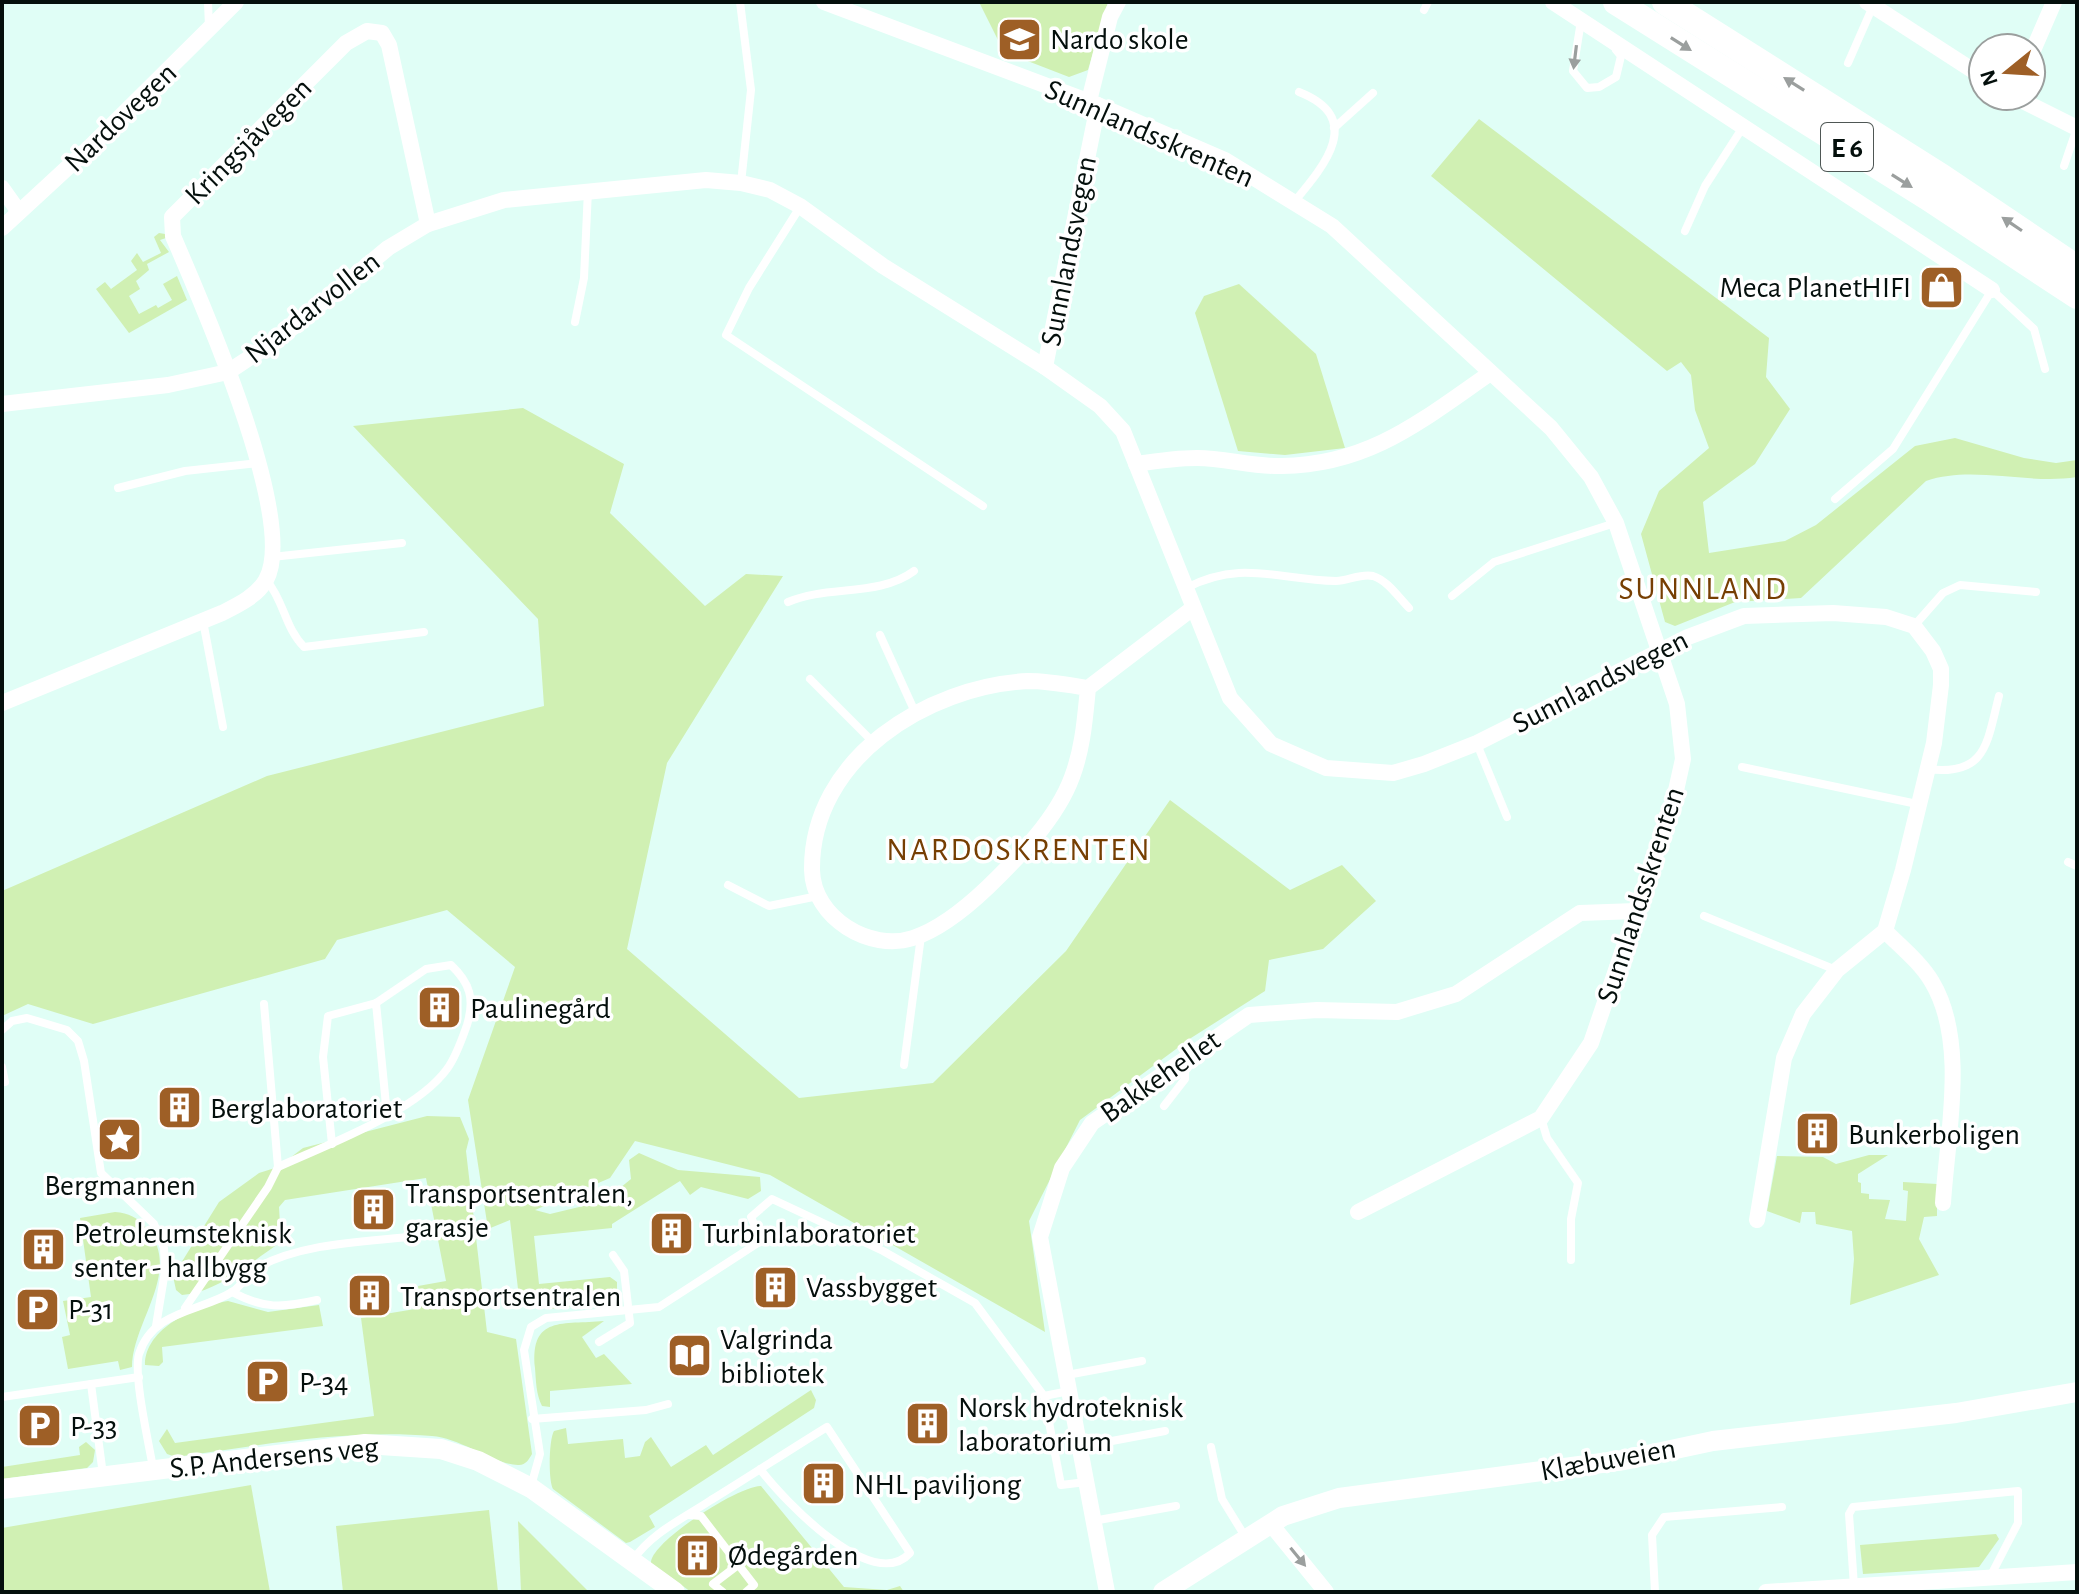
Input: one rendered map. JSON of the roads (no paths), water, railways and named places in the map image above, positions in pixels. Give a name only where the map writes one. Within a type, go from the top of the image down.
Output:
[{"type":"highway","name":"E 6","points":[[1616,2],[1927,197],[2077,296]]},
{"type":"highway","name":"E 6","points":[[1665,2],[1942,177],[2077,268]]},
{"type":"street","name":"Nardovegen","points":[[2,228],[236,2]]},
{"type":"street","name":"Sunnlandsskrenten","points":[[824,2],[1094,103],[1225,160],[1332,226],[1551,428],[1591,477],[1616,523],[1677,704],[1683,759],[1673,804],[1591,1043],[1541,1118],[1358,1212]]},
{"type":"street","name":"Sunnlandsvegen","points":[[1118,2],[1110,17],[1045,367],[1114,419],[1136,464],[1230,698],[1271,744],[1326,768],[1393,773],[1477,743],[1659,652],[1744,616],[1846,614],[1886,617],[1914,626]]},
{"type":"street","points":[[1553,2],[1992,290]]},
{"type":"street","points":[[2041,32],[2054,2]]},
{"type":"street","points":[[1871,3],[1967,66]]},
{"type":"street","name":"Kringsjåvegen","points":[[266,580],[272,557],[259,463],[228,372],[173,236],[172,217],[346,43],[367,31],[382,33],[389,45],[428,224]]},
{"type":"street","points":[[2045,112],[2077,128]]},
{"type":"street","name":"Njardarvollen","points":[[2,404],[153,388],[228,372],[281,337],[388,248],[428,224],[504,200],[706,180],[741,183],[770,190],[800,206],[883,266],[1045,367]]},
{"type":"street","points":[[2,188],[19,212]]},
{"type":"street","points":[[1136,464],[1199,458],[1280,467],[1327,463],[1371,450],[1402,435],[1489,374]]},
{"type":"street","points":[[2,703],[203,621],[240,603],[266,580]]},
{"type":"street","points":[[1088,688],[1082,738],[1072,778],[1051,815],[1003,872],[970,904],[921,935],[893,940],[865,937],[843,926],[818,896],[812,872],[824,815],[851,765],[873,742],[915,712],[955,694],[1030,681],[1088,688],[1193,608]]},
{"type":"street","points":[[1757,1220],[1784,1058],[1803,1014],[1837,970],[1885,931],[1927,769],[1941,669],[1933,651],[1914,626]]},
{"type":"street","name":"Bakkehellet","points":[[1107,1592],[1040,1237],[1062,1168],[1092,1123],[1249,1015],[1317,1010],[1397,1012],[1456,994],[1580,913],[1636,911]]},
{"type":"street","points":[[1885,931],[1932,981],[1948,1019],[1953,1056],[1943,1203]]},
{"type":"street","name":"Klæbuveien","points":[[1163,1592],[1270,1523],[1300,1509],[1361,1494],[1624,1460],[1713,1441],[1956,1413],[2077,1392]]},
{"type":"street","name":"S.P. Andersens veg","points":[[2,1489],[365,1444],[451,1451],[531,1488],[675,1592]]},
{"type":"street","points":[[1270,1523],[1326,1592]]},
{"type":"street","points":[[1766,1592],[2077,1572]]},
{"type":"lane","points":[[208,2],[209,31]]},
{"type":"lane","points":[[740,2],[751,90],[750,125],[741,183]]},
{"type":"lane","points":[[1848,63],[1871,3]]},
{"type":"lane","points":[[1581,21],[1573,71],[1587,88],[1608,84],[1616,77],[1621,56],[1608,39]]},
{"type":"lane","points":[[1294,202],[1332,153],[1334,128],[1326,105],[1299,92]]},
{"type":"lane","points":[[1334,128],[1373,93]]},
{"type":"lane","points":[[1685,231],[1705,186],[1743,127]]},
{"type":"lane","points":[[2064,166],[2077,128]]},
{"type":"lane","points":[[575,322],[584,278],[588,190]]},
{"type":"lane","points":[[800,206],[749,288],[726,335],[983,506]]},
{"type":"lane","points":[[1835,499],[1893,449],[1992,290],[2034,329],[2045,369]]},
{"type":"lane","points":[[118,488],[185,471],[259,463]]},
{"type":"lane","points":[[1452,596],[1494,562],[1616,523]]},
{"type":"lane","points":[[272,557],[402,543]]},
{"type":"lane","points":[[788,602],[822,591],[899,580],[914,571]]},
{"type":"lane","points":[[1185,589],[1223,572],[1334,581],[1366,576],[1376,577],[1388,585],[1409,608]]},
{"type":"lane","points":[[266,580],[275,590],[293,637],[304,647],[424,632]]},
{"type":"lane","points":[[1914,626],[1943,593],[1960,585],[2036,592]]},
{"type":"lane","points":[[203,621],[223,727]]},
{"type":"lane","points":[[880,635],[915,712]]},
{"type":"lane","points":[[810,679],[873,742]]},
{"type":"lane","points":[[1927,769],[1941,771],[1977,762],[1984,752],[1999,696]]},
{"type":"lane","name":"Sunnlandsvegen","points":[[1477,743],[1507,817]]},
{"type":"lane","points":[[1742,767],[1917,804]]},
{"type":"lane","points":[[728,885],[774,906],[818,896]]},
{"type":"lane","points":[[1704,916],[1837,970]]},
{"type":"lane","points":[[904,1065],[921,935]]},
{"type":"lane","points":[[278,1167],[332,1144],[387,1115],[447,1070],[463,1038],[472,1006],[466,979],[451,965],[426,969],[376,1003],[328,1016],[323,1057],[332,1144]]},
{"type":"lane","points":[[376,1003],[387,1115]]},
{"type":"lane","points":[[185,1308],[268,1187],[278,1167],[264,1004]]},
{"type":"lane","name":"S.P. Andersens veg","points":[[2,1030],[12,1021],[27,1018],[67,1030],[78,1041],[84,1061],[101,1173],[154,1224],[164,1248],[165,1271],[156,1326],[139,1354],[139,1377],[153,1469]]},
{"type":"lane","points":[[1164,1106],[1185,1079],[1185,1057]]},
{"type":"lane","points":[[2,1067],[5,1082]]},
{"type":"lane","points":[[1541,1118],[1547,1138],[1578,1183],[1571,1219],[1571,1260]]},
{"type":"lane","points":[[531,1488],[540,1454],[532,1419],[524,1350],[531,1327],[546,1318],[659,1307],[761,1241],[751,1217],[772,1199],[883,1251],[975,1303],[1044,1396],[1061,1485],[1086,1482]]},
{"type":"lane","points":[[156,1326],[185,1308],[232,1292],[256,1268],[310,1251],[425,1235]]},
{"type":"lane","points":[[599,1342],[630,1323],[624,1271],[613,1255]]},
{"type":"lane","points":[[232,1292],[255,1305],[288,1306],[317,1300]]},
{"type":"lane","points":[[1044,1396],[1068,1383],[1142,1361]]},
{"type":"lane","points":[[2,1397],[139,1377]]},
{"type":"lane","points":[[91,1384],[104,1476]]},
{"type":"lane","points":[[532,1419],[646,1410],[668,1404]]},
{"type":"lane","points":[[633,1560],[643,1544],[827,1427],[910,1553],[904,1568]]},
{"type":"lane","points":[[1080,1447],[1165,1431]]},
{"type":"lane","points":[[1211,1447],[1222,1499],[1247,1538]]},
{"type":"lane","points":[[760,1469],[815,1541]]},
{"type":"lane","points":[[1854,1586],[1849,1514],[1853,1507],[2018,1491],[2018,1523],[1989,1578]]},
{"type":"lane","points":[[1093,1521],[1176,1506]]},
{"type":"lane","points":[[1655,1592],[1652,1535],[1664,1517],[1782,1507]]},
{"type":"lane","points":[[688,1515],[701,1516],[754,1585],[746,1592]]},
{"type":"lane","points":[[723,1592],[713,1584],[738,1565]]},
{"type":"place","name":"Nardo skole","points":[[1019,39]]},
{"type":"place","name":"Meca PlanetHIFI","points":[[1942,287]]},
{"type":"place","name":"Paulinegård","points":[[439,1008]]},
{"type":"place","name":"Berglaboratoriet","points":[[179,1108]]},
{"type":"place","name":"Bunkerboligen","points":[[1817,1134]]},
{"type":"place","name":"Bergmannen","points":[[120,1139]]},
{"type":"place","name":"Transportsentralen, garasje","points":[[374,1210]]},
{"type":"place","name":"Turbinlaboratoriet","points":[[671,1233]]},
{"type":"place","name":"Petroleumsteknisk senter - hallbygg","points":[[43,1250]]},
{"type":"place","name":"Vassbygget","points":[[775,1287]]},
{"type":"place","name":"Transportsentralen","points":[[369,1296]]},
{"type":"place","name":"P-31","points":[[37,1309]]},
{"type":"place","name":"Valgrinda bibliotek","points":[[689,1356]]},
{"type":"place","name":"P-34","points":[[268,1382]]},
{"type":"place","name":"Norsk hydroteknisk laboratorium","points":[[927,1424]]},
{"type":"place","name":"P-33","points":[[39,1426]]},
{"type":"place","name":"NHL paviljong","points":[[823,1484]]},
{"type":"place","name":"Ødegården","points":[[697,1555]]},
{"type":"district","name":"SUNNLAND","points":[[1703,588]]},
{"type":"district","name":"NARDOSKRENTEN","points":[[1019,849]]}]
